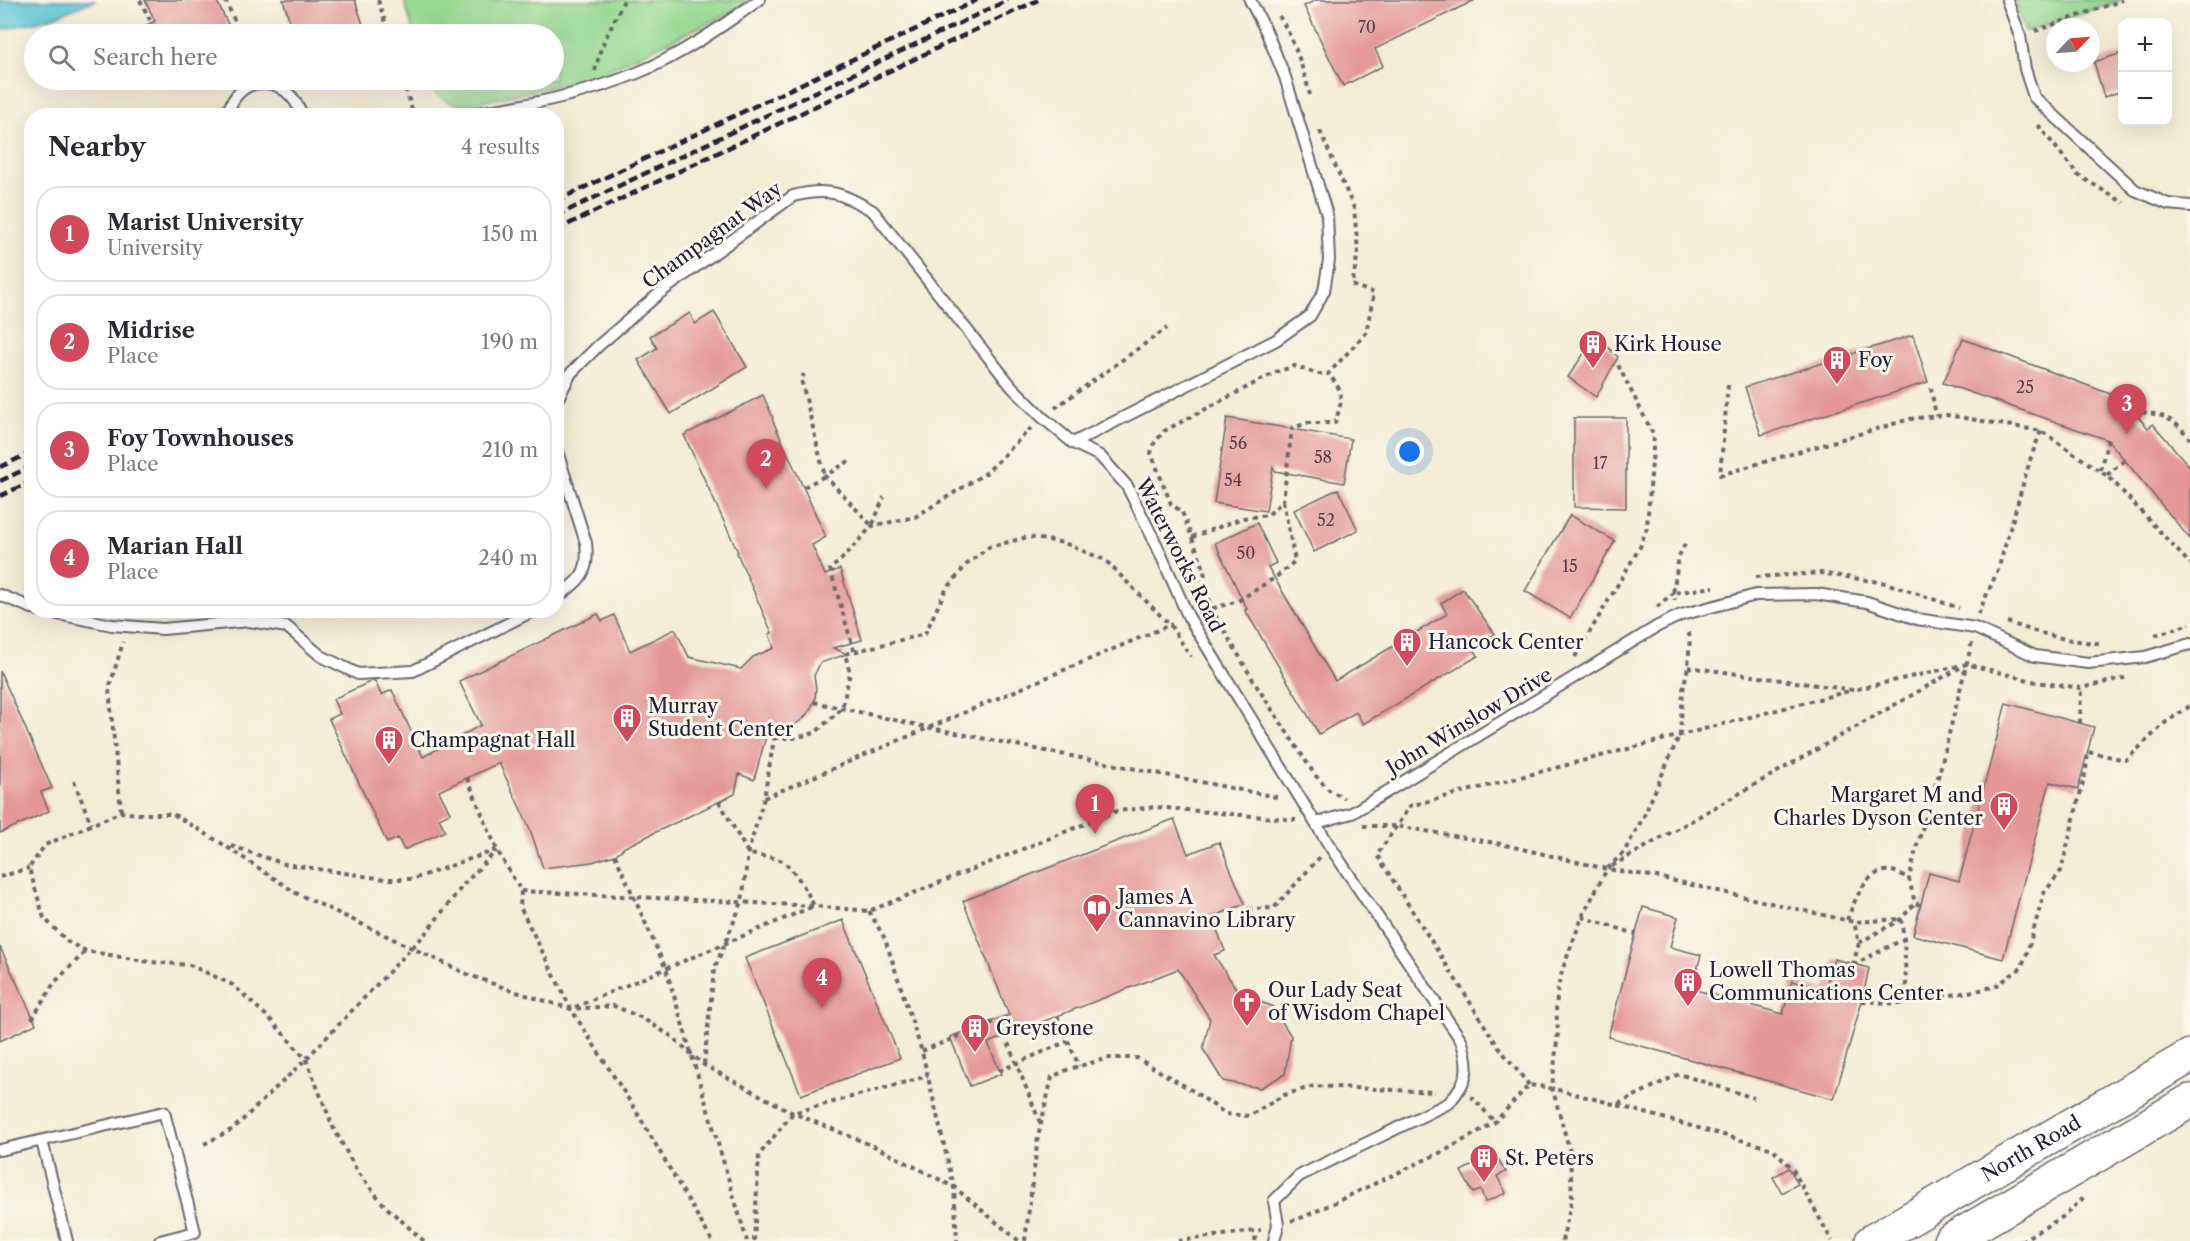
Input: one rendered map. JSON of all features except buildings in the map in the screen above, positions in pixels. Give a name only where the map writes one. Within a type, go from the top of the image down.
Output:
[{"type":"highway","name":"North Road","points":[[1872,1241],[2190,1056]]},
{"type":"highway","name":"North Road","points":[[1950,1241],[2190,1101]]},
{"type":"lane","points":[[512,108],[538,104],[590,90],[639,72],[684,49],[759,0]]},
{"type":"lane","points":[[1073,443],[1276,340],[1310,316],[1324,291],[1329,260],[1327,215],[1285,77],[1250,0]]},
{"type":"lane","points":[[2007,0],[2020,36],[2025,69],[2034,97],[2135,190],[2168,204],[2190,206]]},
{"type":"lane","points":[[229,108],[231,102],[242,90]]},
{"type":"lane","points":[[286,90],[299,108]]},
{"type":"lane","name":"Champagnat Way","points":[[564,387],[571,373],[598,346],[661,292],[793,196],[816,190],[846,196],[873,211],[1012,387],[1042,417],[1073,443]]},
{"type":"lane","name":"Waterworks Road","points":[[1073,443],[1100,456],[1127,486],[1188,616],[1329,845],[1461,1040],[1467,1056],[1467,1075],[1462,1087]]},
{"type":"lane","points":[[564,473],[586,543],[588,559],[579,581],[564,592]]},
{"type":"lane","name":"John Winslow Drive","points":[[1316,823],[1352,813],[1658,626],[1681,615],[1756,595],[1816,594],[1867,602],[1917,619],[1975,628],[2034,656],[2088,663],[2145,657],[2190,644]]},
{"type":"lane","points":[[0,595],[24,605]]},
{"type":"lane","points":[[75,618],[102,624],[163,629],[249,621],[287,627],[321,656],[358,674],[413,671],[519,618]]},
{"type":"lane","points":[[1274,1241],[1278,1225],[1274,1201],[1299,1176],[1449,1103],[1462,1087]]},
{"type":"lane","points":[[0,1150],[164,1112],[195,1232],[160,1241]]},
{"type":"lane","points":[[42,1141],[67,1241]]},
{"type":"path","points":[[140,0],[152,24]]},
{"type":"path","points":[[225,0],[236,24]]},
{"type":"path","points":[[378,0],[386,24]]},
{"type":"path","points":[[590,90],[601,48],[624,0]]},
{"type":"path","points":[[2020,36],[2124,0]]},
{"type":"path","points":[[1274,9],[1286,26],[1303,70],[1311,101]]},
{"type":"path","points":[[406,90],[412,108]]},
{"type":"path","points":[[1317,122],[1354,208],[1358,252],[1352,285],[1374,293],[1366,333],[1328,374],[1317,374],[1295,366],[1276,372],[1164,431],[1153,445],[1151,453],[1171,504],[1182,512],[1192,537],[1203,566],[1211,608],[1315,776],[1329,790],[1351,801]]},
{"type":"path","points":[[872,526],[915,517],[986,473],[1042,417],[1167,328]]},
{"type":"path","points":[[1574,658],[1640,547],[1647,527],[1654,436],[1616,361]]},
{"type":"path","points":[[804,374],[801,380],[810,407],[825,476],[872,526]]},
{"type":"path","points":[[764,798],[1188,616],[1238,601],[1276,577],[1295,561],[1283,501],[1292,428],[1308,423],[1335,423],[1342,399],[1340,387],[1328,374]]},
{"type":"path","points":[[1728,384],[1720,475],[1910,419],[1947,415],[2041,431],[2107,475],[2190,564]]},
{"type":"path","points":[[1930,388],[1936,416]]},
{"type":"path","points":[[2133,411],[2161,414],[2182,428],[2190,438]]},
{"type":"path","points":[[1859,943],[1901,919],[1917,904],[1909,879],[1967,664],[1978,613],[1998,570],[2031,456],[2041,431]]},
{"type":"path","points":[[2100,470],[2108,440]]},
{"type":"path","points":[[2107,475],[2125,460]]},
{"type":"path","points":[[804,487],[849,461]]},
{"type":"path","points":[[854,651],[830,569],[872,526],[884,497]]},
{"type":"path","points":[[1192,537],[1243,518],[1268,515],[1283,501]]},
{"type":"path","points":[[774,738],[794,738],[815,733],[842,708],[850,673],[845,654],[925,634],[944,592],[966,565],[989,547],[1028,537],[1064,543],[1104,560],[1170,625],[1195,663]]},
{"type":"path","points":[[1673,593],[1679,556],[1685,544]]},
{"type":"path","points":[[1562,1241],[1572,1199],[1570,1152],[1552,1087],[1558,1032],[1556,1008],[1558,987],[1582,917],[1607,869],[1624,852],[1644,816],[1680,735],[1690,637],[1681,615]]},
{"type":"path","points":[[121,812],[109,689],[128,627]]},
{"type":"path","points":[[1832,1241],[1792,1168],[1773,1149],[1617,1105],[1576,1096],[1552,1087],[1529,1085],[1497,1045],[1377,855],[1410,806],[1853,690],[1967,664]]},
{"type":"path","points":[[1607,869],[1890,710],[1967,664]]},
{"type":"path","points":[[1688,667],[1853,690]]},
{"type":"path","points":[[2080,723],[2081,688]]},
{"type":"path","points":[[814,702],[1282,799],[1276,789]]},
{"type":"path","points":[[1862,1001],[1907,1003],[1996,986],[2021,968],[2044,893],[2061,871],[2086,770],[2088,752],[2126,760],[2166,722],[2190,706]]},
{"type":"path","points":[[704,1065],[714,970],[742,902],[748,853],[764,798],[776,727]]},
{"type":"path","points":[[466,778],[497,850],[521,891],[520,907],[571,1009],[636,1112],[712,1241]]},
{"type":"path","points":[[74,781],[91,824]]},
{"type":"path","points":[[719,801],[748,853],[758,857],[781,860],[805,885],[814,906]]},
{"type":"path","points":[[521,891],[814,906],[869,911],[1118,811],[1155,807],[1316,823]]},
{"type":"path","points":[[0,877],[29,868],[45,844],[121,812],[173,814],[296,893],[467,974],[571,1009],[614,1006],[642,1018],[671,1036],[704,1065],[793,1113],[876,1147],[954,1187],[1019,1241]]},
{"type":"path","points":[[1357,826],[1396,826],[1501,844],[1854,922],[1901,919]]},
{"type":"path","points":[[221,843],[285,864],[384,879],[413,879],[497,850]]},
{"type":"path","points":[[1248,909],[1274,908],[1329,845]]},
{"type":"path","points":[[204,1144],[233,1129],[306,1059],[413,947],[464,884],[497,850]]},
{"type":"path","points":[[615,855],[666,969],[689,1053],[701,1083],[747,1241]]},
{"type":"path","points":[[29,868],[44,918],[68,942],[86,951],[150,962],[190,965],[233,985],[270,1019],[306,1059],[333,1127],[357,1172],[385,1206],[424,1241]]},
{"type":"path","points":[[1847,920],[1858,892],[1871,876],[1890,871],[1909,879]]},
{"type":"path","points":[[571,1009],[814,906]]},
{"type":"path","points":[[869,911],[885,939],[922,1052],[954,1187],[957,1241]]},
{"type":"path","points":[[1582,917],[1636,934]]},
{"type":"path","points":[[1901,919],[1907,1003]]},
{"type":"path","points":[[1854,922],[1859,943],[1853,965],[1904,939]]},
{"type":"path","points":[[32,1019],[54,983],[86,951]]},
{"type":"path","points":[[1057,1016],[1079,1066]]},
{"type":"path","points":[[922,1052],[999,1020],[1041,1126]]},
{"type":"path","points":[[999,1071],[1068,1041]]},
{"type":"path","points":[[1024,1241],[1041,1126],[1052,1077],[1079,1066],[1109,1058],[1137,1058],[1193,1091],[1226,1114],[1250,1116],[1284,1095],[1314,1086],[1438,1092],[1462,1087],[1495,1122]]},
{"type":"path","points":[[1617,1105],[1679,1074],[1754,1098]]},
{"type":"path","points":[[754,1241],[759,1155],[793,1113],[928,1076]]},
{"type":"path","points":[[1178,1241],[1256,1232],[1306,1216],[1448,1149],[1495,1122],[1529,1085]]},
{"type":"path","points":[[1255,1241],[1256,1232]]},
{"type":"green space","points":[[404,0],[752,0],[736,10],[588,79],[564,84],[564,24],[411,24]]},
{"type":"green space","points":[[2015,0],[2123,0],[2068,18],[2046,18],[2046,25],[2025,32]]},
{"type":"green space","points":[[432,90],[536,90],[461,106]]},
{"type":"water","points":[[0,0],[96,0],[51,18],[0,30]]},
{"type":"railway","points":[[564,197],[977,0]]},
{"type":"railway","points":[[564,212],[1008,0]]},
{"type":"railway","points":[[564,226],[1038,0]]},
{"type":"railway","points":[[0,467],[24,456]]},
{"type":"railway","points":[[0,481],[24,470]]},
{"type":"railway","points":[[0,496],[24,485]]},
{"type":"place","name":"Kirk House","points":[[1593,370]]},
{"type":"place","name":"Foy","points":[[1837,386]]},
{"type":"place","name":"Foy Townhouses","points":[[2127,434]]},
{"type":"place","name":"Midrise","points":[[766,489]]},
{"type":"place","name":"Hancock Center","points":[[1407,668]]},
{"type":"place","name":"Murray Student Center","points":[[627,744]]},
{"type":"place","name":"Champagnat Hall","points":[[389,766]]},
{"type":"place","name":"Margaret M and Charles Dyson Center","points":[[2004,832]]},
{"type":"place","name":"Marist University","points":[[1095,834]]},
{"type":"place","name":"James A Cannavino Library","points":[[1097,934]]},
{"type":"place","name":"Marian Hall","points":[[822,1008]]},
{"type":"place","name":"Lowell Thomas Communications Center","points":[[1688,1008]]},
{"type":"place","name":"Our Lady Seat of Wisdom Chapel","points":[[1247,1028]]},
{"type":"place","name":"Greystone","points":[[975,1054]]},
{"type":"place","name":"St. Peters","points":[[1484,1184]]}]
